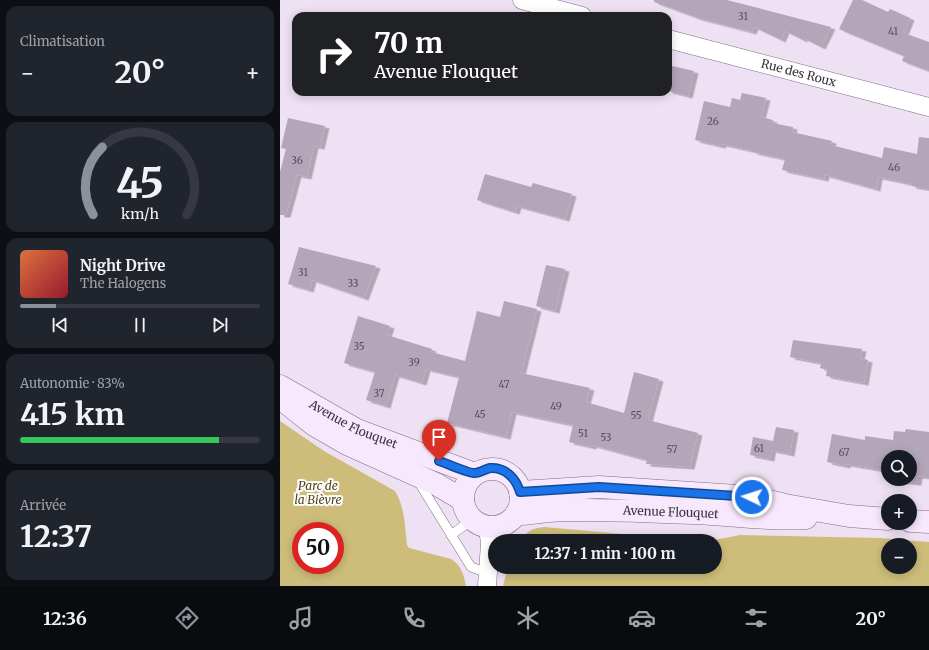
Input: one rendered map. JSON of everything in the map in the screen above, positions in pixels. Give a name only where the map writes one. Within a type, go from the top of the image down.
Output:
[{"type":"main road","name":"Avenue Flouquet","points":[[280,386],[357,430],[475,474]]},
{"type":"main road","name":"Avenue Flouquet","points":[[280,398],[314,425],[347,444],[436,484],[463,500]]},
{"type":"main road","points":[[490,468],[502,471],[513,478],[518,484],[520,492],[519,507],[516,514],[504,524],[496,526],[480,523],[468,514],[463,500],[465,485],[475,474],[490,468]]},
{"type":"main road","name":"Avenue Flouquet","points":[[520,492],[599,487],[752,497],[784,505],[849,516],[881,518]]},
{"type":"main road","name":"Avenue Flouquet","points":[[516,514],[613,511],[723,514],[786,520],[849,516]]},
{"type":"main road","points":[[917,521],[929,522]]},
{"type":"street","points":[[522,0],[567,12]]},
{"type":"street","name":"Rue des Roux","points":[[672,40],[929,107]]},
{"type":"street","points":[[480,523],[490,544],[487,580]]},
{"type":"lane","points":[[414,474],[470,567],[487,580]]},
{"type":"lane","points":[[451,535],[480,523]]},
{"type":"green space","name":"Parc de la Bièvre","points":[[280,421],[324,451],[395,491],[403,511],[407,545],[409,548],[454,561],[462,571],[466,586],[280,586]]},
{"type":"green space","points":[[544,527],[622,534],[526,534],[536,528]]},
{"type":"green space","points":[[740,535],[881,538],[881,574],[917,574],[917,541],[929,542],[929,586],[503,586],[506,574],[722,574],[722,538]]},
{"type":"building","points":[[654,0],[727,0],[831,27],[821,47],[785,31],[781,40],[754,27],[752,32],[698,18],[654,2]]},
{"type":"building","points":[[853,0],[862,0],[888,12],[890,9],[910,18],[904,33],[929,42],[929,71],[902,61],[904,56],[839,29]]},
{"type":"building","points":[[672,66],[694,71],[688,96],[672,92]]},
{"type":"building","points":[[742,93],[766,98],[761,117],[773,120],[772,123],[793,127],[792,132],[832,141],[831,145],[882,158],[884,147],[917,154],[919,137],[929,138],[929,189],[911,186],[912,184],[878,177],[876,189],[825,175],[824,179],[782,170],[785,159],[722,144],[721,146],[695,140],[704,101],[730,107],[732,98],[740,100]]},
{"type":"building","points":[[288,118],[325,126],[320,147],[314,146],[307,177],[297,175],[286,215],[280,215],[280,172],[286,149],[281,148]]},
{"type":"building","points":[[485,174],[531,187],[533,183],[572,194],[565,219],[517,206],[515,212],[477,200]]},
{"type":"building","points":[[299,247],[376,266],[364,298],[312,280],[309,290],[288,284]]},
{"type":"building","points":[[546,265],[565,269],[555,311],[536,306]]},
{"type":"building","points":[[504,301],[537,309],[521,373],[590,388],[586,402],[624,413],[634,372],[659,379],[648,420],[698,433],[690,467],[646,464],[647,460],[592,445],[592,447],[569,442],[573,425],[512,412],[506,437],[447,423],[459,377],[426,369],[422,383],[395,375],[386,406],[366,400],[375,372],[344,363],[358,316],[390,326],[387,335],[432,349],[431,352],[465,361],[477,311],[500,317]]},
{"type":"building","points":[[793,340],[862,349],[860,358],[868,360],[864,383],[826,376],[827,370],[820,368],[821,363],[790,357]]},
{"type":"building","points":[[776,427],[794,430],[790,454],[771,450]]},
{"type":"building","points":[[906,429],[929,432],[929,477],[918,476],[917,483],[917,450],[881,450],[881,470],[846,464],[846,466],[827,462],[832,434],[865,440],[865,436],[893,440],[894,431],[905,432]]},
{"type":"building","points":[[753,437],[773,441],[770,459],[750,455]]},
{"type":"route","points":[[439,461],[475,474],[490,468],[499,469],[506,472],[513,478],[518,484],[520,492],[599,487],[752,497]]}]
